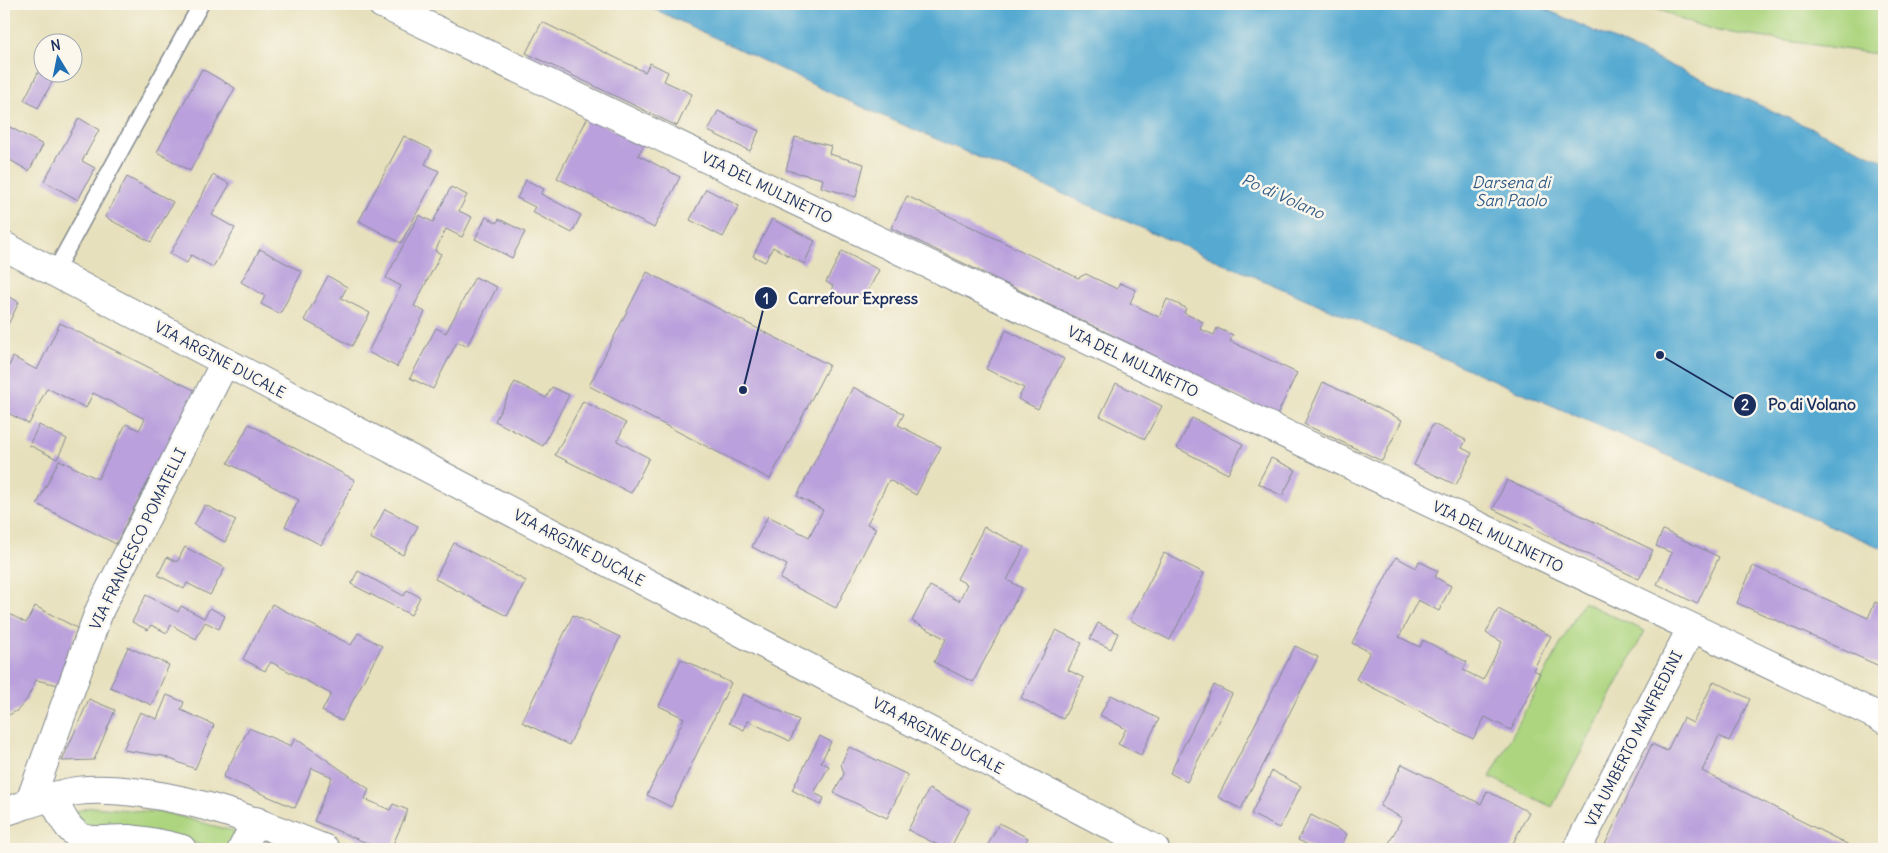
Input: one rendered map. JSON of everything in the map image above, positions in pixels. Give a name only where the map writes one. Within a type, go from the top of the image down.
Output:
[{"type":"street","name":"VIA DEL MULINETTO","points":[[382,4],[1884,719]]},
{"type":"street","name":"VIA ARGINE DUCALE","points":[[4,246],[1155,849]]},
{"type":"street","name":"VIA FRANCESCO POMATELLI","points":[[41,801],[100,609],[225,362]]},
{"type":"street","name":"VIA UMBERTO MANFREDINI","points":[[1577,849],[1691,628]]},
{"type":"street","points":[[4,812],[84,790],[125,791],[209,806],[256,821],[325,849]]},
{"type":"street","points":[[41,801],[80,838],[91,840],[141,840],[182,849]]},
{"type":"street","points":[[242,849],[256,821]]},
{"type":"lane","points":[[54,273],[201,4]]},
{"type":"green space","points":[[1647,4],[1884,4],[1884,55],[1718,31],[1682,20]]},
{"type":"green space","points":[[1583,602],[1645,631],[1552,807],[1490,777]]},
{"type":"green space","points":[[91,807],[166,813],[237,832],[226,849],[212,848],[159,835],[87,831],[73,812]]},
{"type":"water","name":"Po di Volano","points":[[644,4],[1534,4],[1884,161],[1884,549],[839,97]]},
{"type":"building","points":[[542,22],[645,72],[650,63],[668,72],[664,81],[692,94],[677,126],[526,53]]},
{"type":"building","points":[[202,69],[235,88],[190,171],[157,152]]},
{"type":"building","points":[[33,82],[52,82],[38,108],[24,100]]},
{"type":"building","points":[[718,111],[759,131],[750,151],[708,131]]},
{"type":"building","points":[[588,117],[644,145],[638,155],[680,177],[654,228],[557,178]]},
{"type":"building","points":[[79,118],[99,130],[82,161],[95,168],[78,200],[44,181]]},
{"type":"building","points":[[6,125],[43,145],[29,171],[10,160],[6,169],[4,168],[4,129]]},
{"type":"building","points":[[404,136],[432,150],[425,164],[439,171],[401,243],[359,221]]},
{"type":"building","points":[[795,137],[831,146],[829,154],[864,164],[856,197],[821,187],[823,179],[786,170]]},
{"type":"building","points":[[213,175],[230,184],[212,215],[235,228],[213,267],[191,255],[187,263],[170,254]]},
{"type":"building","points":[[127,177],[173,202],[151,242],[105,217]]},
{"type":"building","points":[[526,180],[544,189],[541,194],[581,215],[572,233],[532,212],[535,207],[517,198]]},
{"type":"building","points":[[451,187],[467,195],[459,211],[472,217],[462,237],[446,229],[435,251],[441,254],[414,306],[425,312],[397,367],[368,352],[401,286],[386,278],[419,215],[433,222]]},
{"type":"building","points":[[706,189],[739,206],[723,237],[690,220]]},
{"type":"building","points":[[907,196],[1078,278],[1086,274],[1117,289],[1120,283],[1136,290],[1130,303],[1159,317],[1167,299],[1186,308],[1184,313],[1203,322],[1200,329],[1214,335],[1217,328],[1233,335],[1230,341],[1297,373],[1277,415],[891,228]]},
{"type":"building","points":[[486,217],[497,223],[499,219],[525,232],[512,258],[475,239]]},
{"type":"building","points":[[772,219],[815,241],[804,264],[773,247],[765,262],[753,256]]},
{"type":"building","points":[[260,249],[302,272],[280,314],[261,304],[265,296],[241,282]]},
{"type":"building","points":[[842,251],[879,270],[863,300],[852,295],[849,302],[830,292],[833,286],[826,282]]},
{"type":"building","points":[[647,272],[829,365],[770,479],[589,386]]},
{"type":"building","points":[[328,276],[347,287],[341,298],[370,313],[352,346],[304,320]]},
{"type":"building","points":[[475,277],[497,287],[467,346],[457,342],[433,389],[410,378],[436,328],[446,333]]},
{"type":"building","points":[[4,294],[19,302],[4,333]]},
{"type":"building","points":[[60,323],[196,391],[116,544],[37,504],[59,460],[98,479],[126,424],[139,430],[145,419],[93,393],[86,408],[47,388],[29,424],[4,411],[4,364],[9,366],[13,357],[37,370]]},
{"type":"building","points":[[1006,330],[1064,359],[1038,409],[1018,399],[1024,388],[986,369]]},
{"type":"building","points":[[515,382],[546,398],[552,387],[569,395],[543,446],[495,421]]},
{"type":"building","points":[[1323,382],[1402,420],[1382,461],[1304,424]]},
{"type":"building","points":[[1116,383],[1162,406],[1145,439],[1100,416]]},
{"type":"building","points":[[853,387],[904,414],[898,425],[941,447],[916,495],[889,480],[867,524],[876,528],[836,608],[780,579],[787,565],[752,547],[768,516],[809,537],[823,510],[797,496]]},
{"type":"building","points":[[583,401],[626,423],[617,441],[649,458],[631,493],[555,455]]},
{"type":"building","points":[[1192,418],[1243,444],[1228,474],[1177,448]]},
{"type":"building","points":[[249,424],[355,480],[321,545],[285,526],[299,500],[228,463]]},
{"type":"building","points":[[1433,424],[1466,440],[1462,448],[1472,453],[1456,485],[1414,465]]},
{"type":"building","points":[[39,425],[67,439],[57,459],[29,445]]},
{"type":"building","points":[[1271,458],[1296,470],[1282,496],[1258,483]]},
{"type":"building","points":[[1507,480],[1653,550],[1639,579],[1493,509]]},
{"type":"building","points":[[205,505],[236,520],[225,542],[194,525]]},
{"type":"building","points":[[385,509],[418,526],[403,555],[370,538]]},
{"type":"building","points":[[984,527],[1024,547],[1007,580],[1022,588],[973,682],[934,662],[946,639],[912,621],[930,586],[959,601],[967,584],[957,579]]},
{"type":"building","points":[[1663,530],[1719,557],[1697,604],[1657,584],[1672,553],[1656,546]]},
{"type":"building","points":[[454,543],[526,581],[507,616],[435,579]]},
{"type":"building","points":[[185,547],[225,568],[210,595],[187,583],[184,589],[158,575],[167,557],[177,562]]},
{"type":"building","points":[[1164,553],[1204,573],[1170,640],[1130,620]]},
{"type":"building","points":[[1396,557],[1416,568],[1419,561],[1438,571],[1435,577],[1451,586],[1439,611],[1418,600],[1399,637],[1420,647],[1423,640],[1467,662],[1463,670],[1483,680],[1502,642],[1486,633],[1498,609],[1551,636],[1533,670],[1540,673],[1511,730],[1485,717],[1473,739],[1356,679],[1370,652],[1352,643]]},
{"type":"building","points":[[1753,566],[1868,618],[1875,602],[1884,606],[1884,668],[1737,603]]},
{"type":"building","points":[[358,571],[404,596],[407,590],[420,597],[411,615],[351,584]]},
{"type":"building","points":[[146,595],[178,612],[181,606],[204,618],[210,608],[225,616],[219,629],[205,622],[196,639],[171,625],[167,633],[151,625],[148,630],[132,622]]},
{"type":"building","points":[[272,604],[351,645],[358,633],[382,646],[342,721],[322,711],[331,694],[271,662],[265,671],[243,659]]},
{"type":"building","points":[[35,606],[77,628],[59,685],[36,680],[27,699],[18,710],[9,715],[4,713],[4,683],[7,672],[4,668],[4,611],[26,623]]},
{"type":"building","points":[[573,615],[620,637],[569,745],[522,722]]},
{"type":"building","points":[[1098,623],[1118,633],[1111,649],[1090,639]]},
{"type":"building","points":[[1056,630],[1082,643],[1068,670],[1084,678],[1063,719],[1021,698]]},
{"type":"building","points":[[1295,646],[1318,657],[1241,809],[1218,797]]},
{"type":"building","points":[[128,647],[169,665],[152,705],[110,687]]},
{"type":"building","points":[[681,659],[731,683],[671,807],[647,795],[684,718],[659,706]]},
{"type":"building","points":[[1714,681],[1750,699],[1729,741],[1719,736],[1702,771],[1853,847],[1852,849],[1603,849],[1652,744],[1667,751],[1683,718],[1693,723]]},
{"type":"building","points":[[1214,685],[1232,694],[1187,782],[1170,773]]},
{"type":"building","points":[[743,694],[799,720],[790,741],[748,721],[744,730],[729,723]]},
{"type":"building","points":[[167,695],[184,702],[181,710],[214,725],[195,769],[163,756],[123,750],[140,712],[157,719]]},
{"type":"building","points":[[1111,695],[1159,719],[1141,755],[1118,744],[1126,729],[1100,715]]},
{"type":"building","points":[[89,699],[115,710],[94,760],[62,761]]},
{"type":"building","points":[[249,728],[291,746],[295,738],[369,789],[365,799],[390,810],[393,804],[408,810],[391,849],[381,849],[314,821],[332,777],[312,768],[295,808],[223,777]]},
{"type":"building","points":[[820,736],[831,742],[821,762],[829,766],[814,793],[824,798],[821,805],[792,790]]},
{"type":"building","points":[[849,747],[908,775],[887,818],[834,793],[844,774],[841,764]]},
{"type":"building","points":[[1402,764],[1481,804],[1487,791],[1529,812],[1510,849],[1386,849],[1402,818],[1380,806]]},
{"type":"building","points":[[1272,771],[1301,786],[1279,828],[1251,814]]},
{"type":"building","points":[[929,789],[970,810],[950,849],[946,849],[908,830]]},
{"type":"building","points":[[1311,815],[1347,834],[1340,849],[1316,849],[1298,840]]},
{"type":"building","points":[[999,823],[1028,838],[1022,849],[986,849]]},
{"type":"place","name":"Po di Volano","points":[[1660,355]]},
{"type":"place","name":"Carrefour Express","points":[[743,390]]},
{"type":"water label","name":"Darsena di San Paolo","points":[[1511,191]]}]
